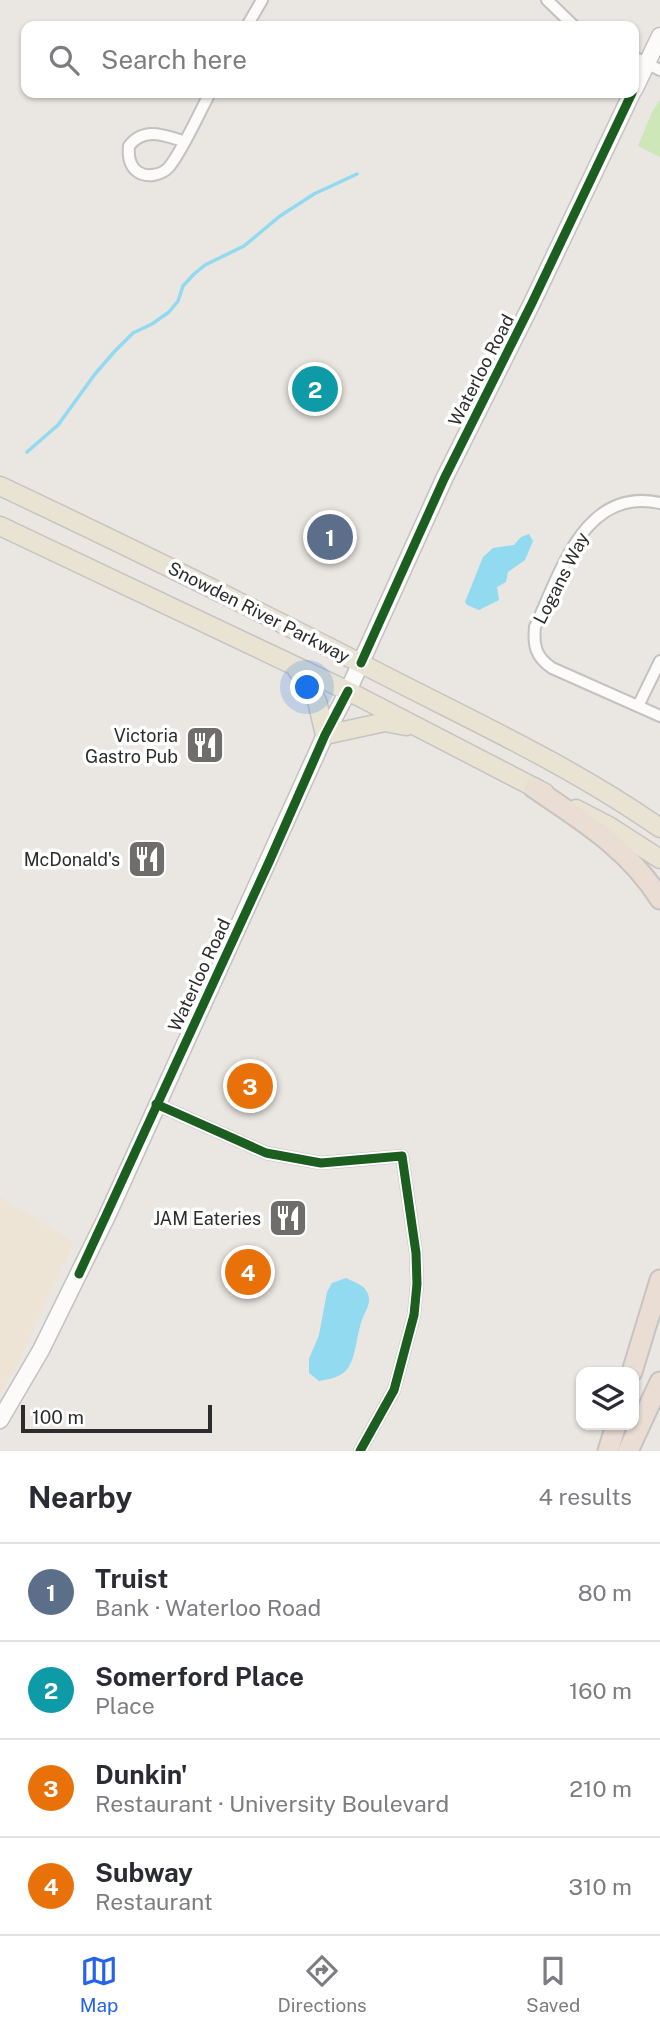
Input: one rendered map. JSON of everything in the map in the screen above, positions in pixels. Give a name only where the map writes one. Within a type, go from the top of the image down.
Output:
[{"type":"highway","points":[[534,788],[602,834],[632,862],[660,899]]},
{"type":"highway","points":[[634,1367],[660,1280]]},
{"type":"highway","points":[[628,1451],[660,1382]]},
{"type":"highway","points":[[608,1451],[614,1430]]},
{"type":"main road","name":"Waterloo Road","points":[[647,64],[660,36]]},
{"type":"main road","name":"Waterloo Road","points":[[0,1420],[68,1296],[107,1216],[444,479],[630,98]]},
{"type":"main road","name":"Snowden River Parkway","points":[[0,486],[145,554],[563,767],[660,828]]},
{"type":"main road","name":"Snowden River Parkway","points":[[0,526],[348,691],[609,826],[660,859]]},
{"type":"main road","points":[[294,665],[317,701],[325,736],[385,722],[419,728]]},
{"type":"street","points":[[250,21],[262,0]]},
{"type":"street","points":[[547,0],[569,21]]},
{"type":"street","points":[[183,141],[150,133],[142,135],[129,146],[128,156],[137,172],[146,175],[155,174],[168,167],[183,141],[207,98]]},
{"type":"street","name":"Logans Way","points":[[660,503],[647,500],[625,503],[608,510],[589,523],[575,543],[535,627],[534,642],[541,661],[552,668],[660,716]]},
{"type":"street","points":[[638,706],[660,661]]},
{"type":"street","points":[[156,1104],[266,1153],[321,1163],[402,1156],[416,1253],[414,1315],[394,1390],[360,1451]]},
{"type":"shaded area","points":[[0,1197],[74,1242],[17,1365],[0,1394]]},
{"type":"green space","points":[[660,100],[660,157],[638,146]]},
{"type":"water","points":[[529,534],[533,541],[525,560],[508,572],[506,582],[497,587],[499,600],[479,610],[467,605],[465,602],[483,557],[493,548],[514,545],[521,537]]},
{"type":"water","points":[[346,1278],[367,1291],[368,1305],[348,1368],[339,1376],[319,1381],[309,1373],[309,1359],[319,1335],[327,1292],[332,1283]]},
{"type":"waterway","points":[[27,452],[58,425],[95,374],[133,333],[169,312],[178,301],[183,286],[194,274],[205,265],[244,246],[280,216],[314,194],[357,174]]},
{"type":"cycle path","points":[[361,663],[444,479],[630,98]]},
{"type":"cycle path","points":[[79,1274],[325,735],[348,691]]},
{"type":"cycle path","points":[[156,1104],[266,1153],[321,1163],[402,1156],[416,1253],[414,1315],[394,1390],[360,1451]]},
{"type":"place","name":"Somerford Place","points":[[315,389]]},
{"type":"place","name":"Truist","points":[[330,537]]},
{"type":"place","name":"Victoria Gastro Pub","points":[[205,745]]},
{"type":"place","name":"McDonald's","points":[[147,859]]},
{"type":"place","name":"Dunkin'","points":[[250,1086]]},
{"type":"place","name":"JAM Eateries","points":[[288,1218]]},
{"type":"place","name":"Subway","points":[[248,1272]]}]
